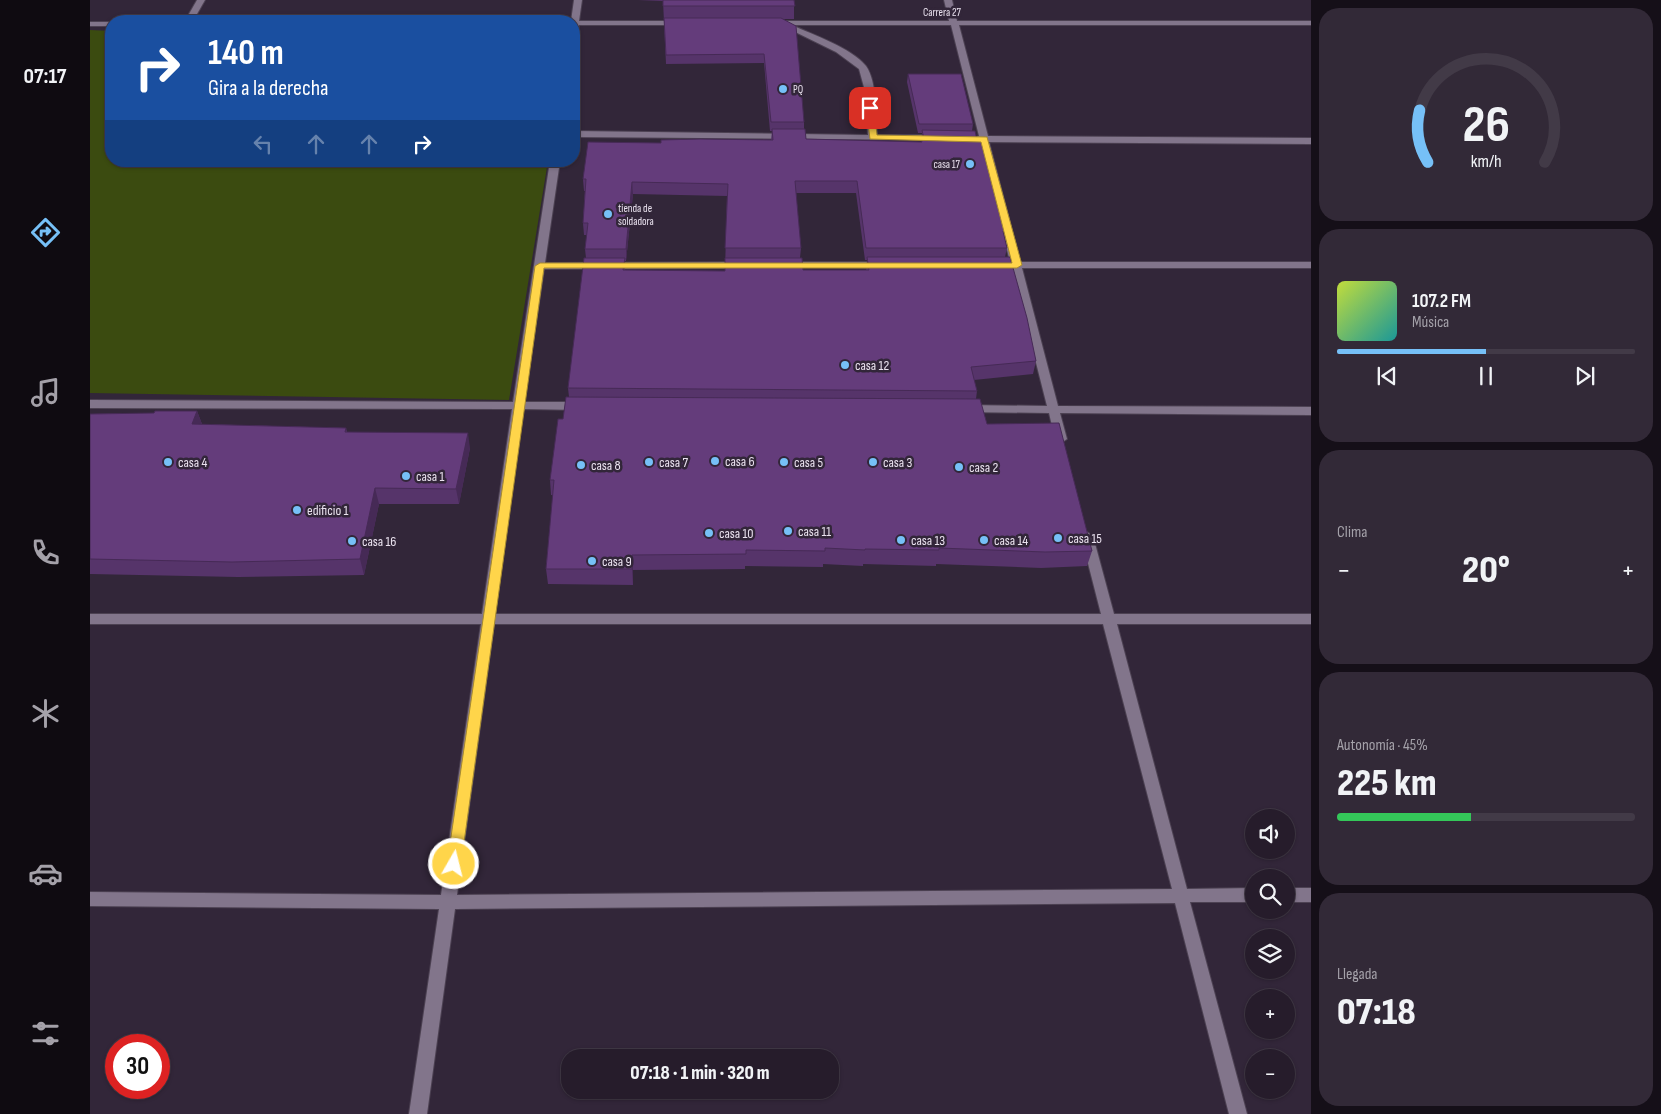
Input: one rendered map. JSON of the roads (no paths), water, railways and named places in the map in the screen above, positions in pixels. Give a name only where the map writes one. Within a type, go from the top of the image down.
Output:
[{"type":"street","points":[[192,15],[200,0]]},
{"type":"street","points":[[576,15],[578,0]]},
{"type":"street","points":[[948,0],[1063,447]]},
{"type":"street","points":[[580,26],[693,23]]},
{"type":"street","name":"Carrera 27","points":[[771,23],[1311,23]]},
{"type":"street","points":[[781,23],[850,58],[864,69],[869,93],[873,138]]},
{"type":"street","points":[[90,24],[105,24]]},
{"type":"street","points":[[580,134],[947,139]]},
{"type":"street","points":[[966,139],[1311,141]]},
{"type":"street","points":[[418,1114],[518,406],[554,167]]},
{"type":"street","points":[[540,266],[749,265]]},
{"type":"street","points":[[778,265],[898,265]]},
{"type":"street","points":[[997,265],[1311,265]]},
{"type":"street","points":[[90,404],[598,406]]},
{"type":"street","points":[[954,409],[1311,411]]},
{"type":"street","points":[[1083,523],[1238,1114]]},
{"type":"street","points":[[90,619],[1311,618]]},
{"type":"street","points":[[90,899],[449,902],[1245,895]]},
{"type":"street","points":[[1295,895],[1311,895]]},
{"type":"place","name":"PQ","points":[[783,89]]},
{"type":"place","name":"casa 17","points":[[970,164]]},
{"type":"place","name":"tienda de soldadora","points":[[608,214]]},
{"type":"place","name":"casa 12","points":[[845,365]]},
{"type":"place","name":"casa 6","points":[[715,461]]},
{"type":"place","name":"casa 4","points":[[168,462]]},
{"type":"place","name":"casa 7","points":[[649,462]]},
{"type":"place","name":"casa 5","points":[[784,462]]},
{"type":"place","name":"casa 3","points":[[873,462]]},
{"type":"place","name":"casa 8","points":[[581,465]]},
{"type":"place","name":"casa 2","points":[[959,467]]},
{"type":"place","name":"casa 1","points":[[406,476]]},
{"type":"place","name":"edificio 1","points":[[297,510]]},
{"type":"place","name":"casa 11","points":[[788,531]]},
{"type":"place","name":"casa 10","points":[[709,533]]},
{"type":"place","name":"casa 15","points":[[1058,538]]},
{"type":"place","name":"casa 13","points":[[901,540]]},
{"type":"place","name":"casa 14","points":[[984,540]]},
{"type":"place","name":"casa 16","points":[[352,541]]},
{"type":"place","name":"casa 9","points":[[592,561]]}]
